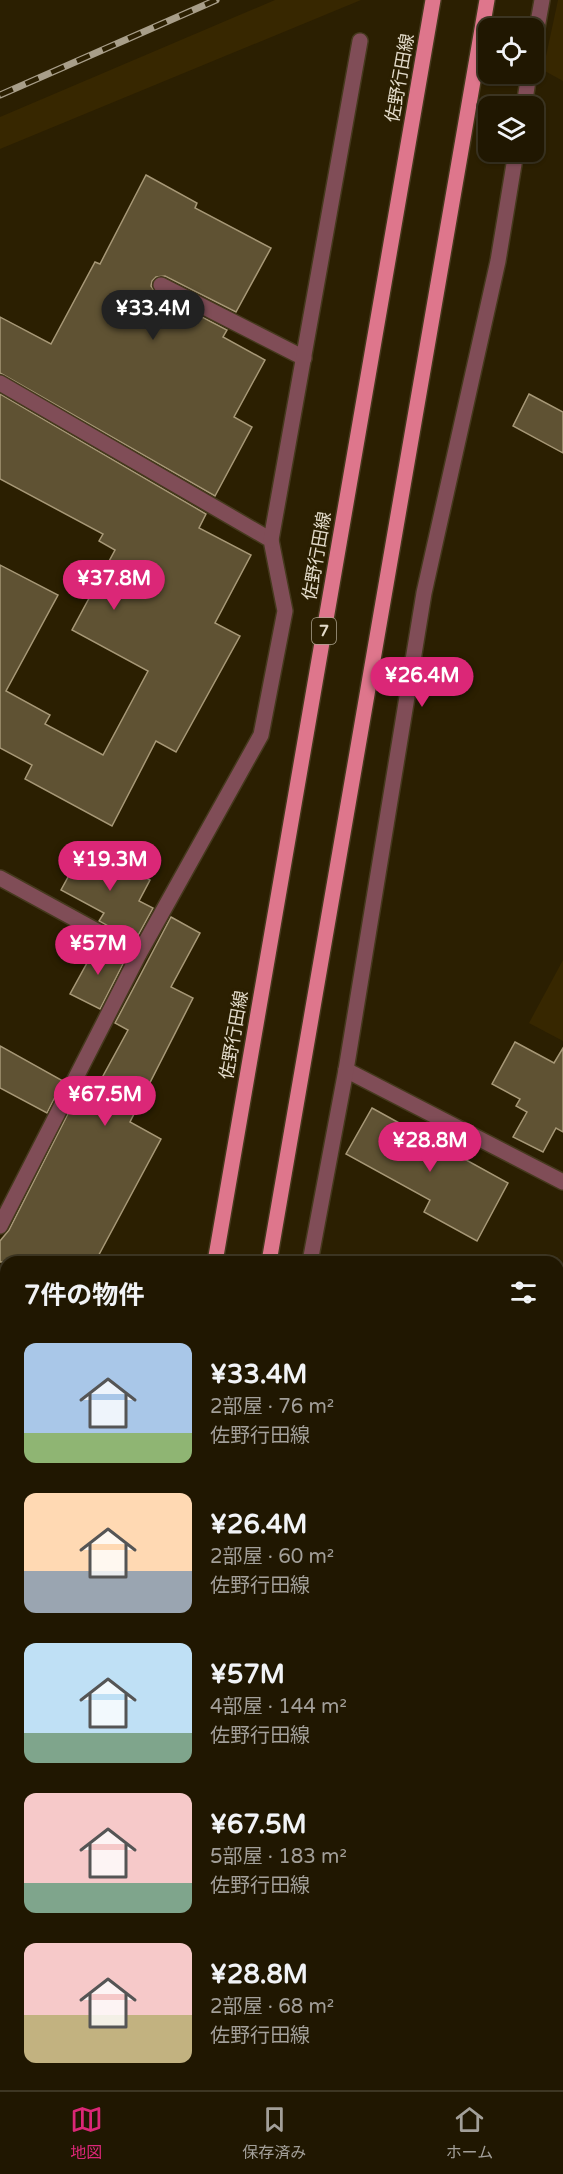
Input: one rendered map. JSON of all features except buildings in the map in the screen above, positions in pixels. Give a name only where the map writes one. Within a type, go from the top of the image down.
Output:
[{"type":"main road","name":"佐野行田線","points":[[216,1256],[433,0]]},
{"type":"main road","points":[[270,1256],[487,0]]},
{"type":"street","points":[[539,18],[542,0]]},
{"type":"street","points":[[0,1226],[139,954],[261,735],[285,611],[271,540],[360,41]]},
{"type":"street","points":[[311,1256],[346,1070],[424,593],[498,261],[514,162]]},
{"type":"street","points":[[161,285],[304,358]]},
{"type":"street","points":[[0,383],[271,540]]},
{"type":"street","points":[[0,878],[139,954]]},
{"type":"street","points":[[346,1070],[563,1182]]},
{"type":"shaded area","points":[[275,0],[361,0],[0,149],[0,117]]},
{"type":"shaded area","points":[[558,0],[563,0],[563,81],[544,71]]},
{"type":"shaded area","points":[[563,960],[563,1041],[529,1023]]},
{"type":"railway","points":[[0,95],[216,0]]}]
